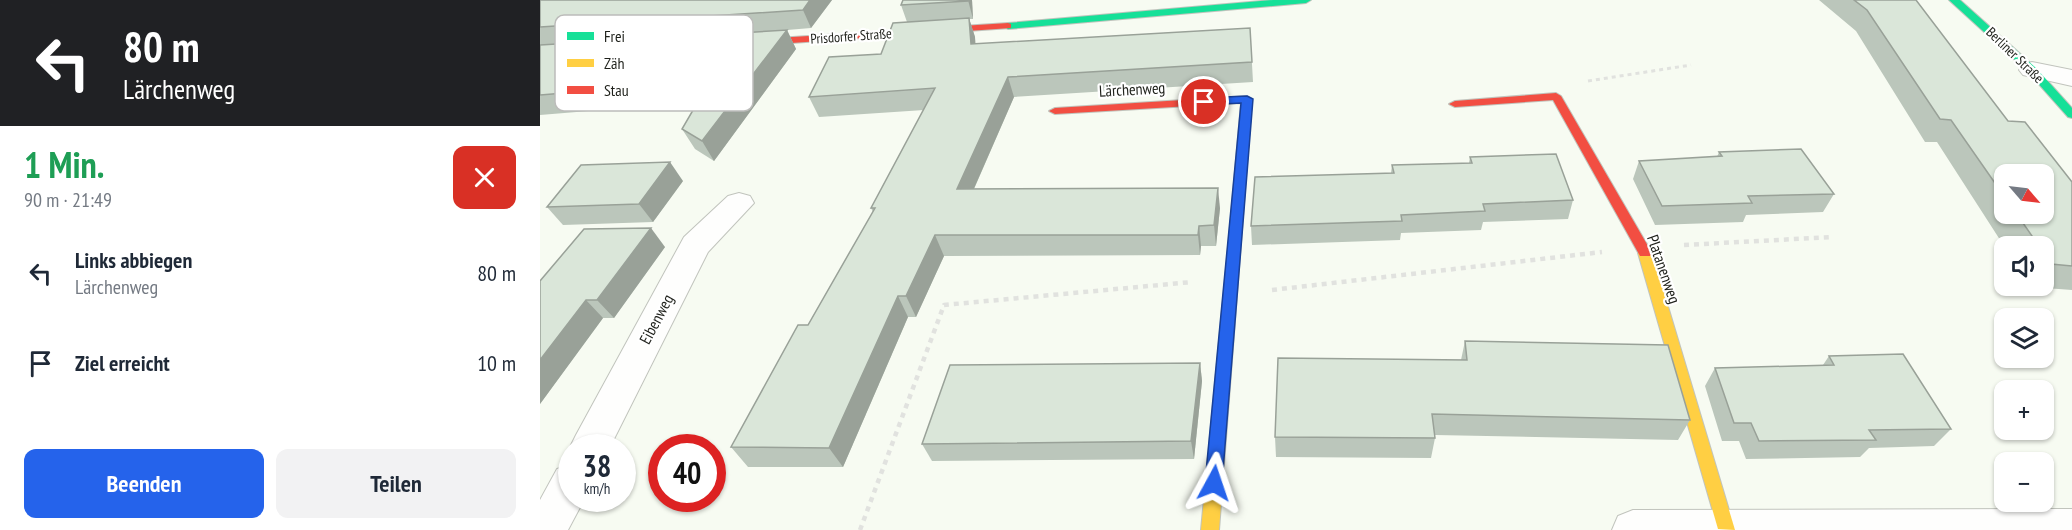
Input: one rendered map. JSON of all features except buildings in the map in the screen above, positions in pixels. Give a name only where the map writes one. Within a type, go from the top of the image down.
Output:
[{"type":"street","name":"Prisdorfer Straße","points":[[753,42],[1005,26],[1306,0]]},
{"type":"street","name":"Berliner Straße","points":[[1954,0],[2032,70],[2072,115]]},
{"type":"street","points":[[2032,70],[2072,78]]},
{"type":"street","points":[[1455,104],[1556,96]]},
{"type":"street","name":"Platanenweg","points":[[1556,96],[1642,247],[1727,529]]},
{"type":"street","name":"Lärchenweg","points":[[1055,111],[1247,99],[1210,530]]},
{"type":"street","name":"Eibenweg","points":[[597,434],[695,245],[739,203]]},
{"type":"street","points":[[546,530],[558,508]]},
{"type":"street","points":[[1633,530],[2072,529]]},
{"type":"path","points":[[1556,96],[1563,84],[1691,65]]},
{"type":"path","points":[[1230,295],[1642,247],[1833,237]]},
{"type":"path","points":[[860,530],[944,305],[1232,278]]},
{"type":"traffic: fast","points":[[1008,26],[1306,0]]},
{"type":"traffic: fast","points":[[1954,0],[2032,70],[2072,115]]},
{"type":"traffic: slow","points":[[1210,530],[1237,216]]},
{"type":"traffic: slow","points":[[1645,253],[1727,529]]},
{"type":"traffic: jam","points":[[753,43],[1008,26]]},
{"type":"traffic: jam","points":[[1455,104],[1556,96],[1645,253]]},
{"type":"traffic: jam","points":[[1055,111],[1247,99],[1237,216]]},
{"type":"route","points":[[1204,102],[1247,99],[1214,483]]}]
